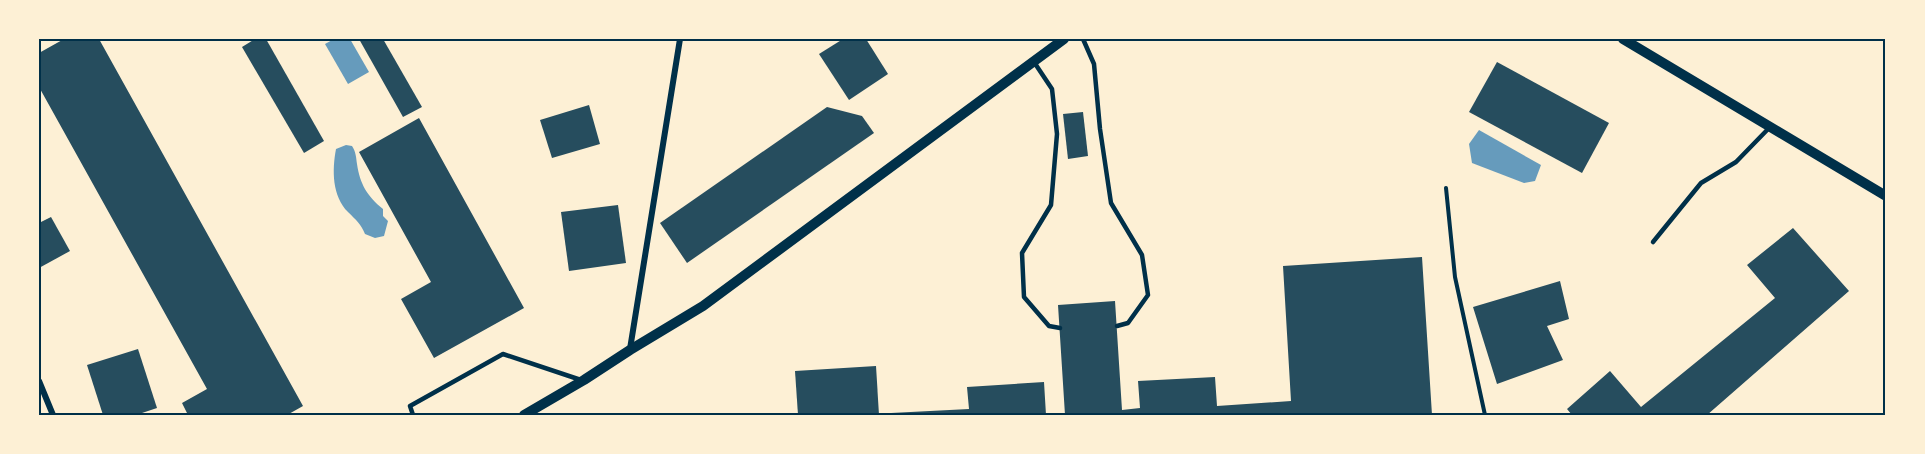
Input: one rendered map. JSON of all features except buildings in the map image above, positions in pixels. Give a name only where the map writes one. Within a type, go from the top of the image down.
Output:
[{"type":"street","points":[[630,350],[680,39]]},
{"type":"street","points":[[524,415],[539,411],[630,350],[703,306],[1064,39]]},
{"type":"street","points":[[1623,39],[1886,196]]},
{"type":"street","points":[[39,381],[53,415]]},
{"type":"lane","points":[[1083,39],[1094,64],[1100,129],[1111,203],[1142,255],[1148,296],[1128,323],[1117,326]]},
{"type":"lane","points":[[1034,62],[1052,89],[1057,134],[1051,205],[1022,253],[1024,297],[1049,326],[1060,328]]},
{"type":"lane","points":[[1653,242],[1701,183],[1736,162],[1770,127]]},
{"type":"lane","points":[[412,415],[410,406],[503,354],[584,381]]},
{"type":"path","points":[[1446,188],[1455,277],[1485,415]]},
{"type":"water","points":[[334,39],[350,39],[369,72],[348,84],[325,44]]},
{"type":"water","points":[[1479,130],[1541,165],[1535,181],[1524,183],[1472,163],[1469,144]]},
{"type":"water","points":[[346,145],[352,146],[354,150],[360,178],[365,189],[383,209],[383,216],[388,221],[384,236],[375,238],[365,234],[343,206],[336,191],[334,174],[336,149]]}]
